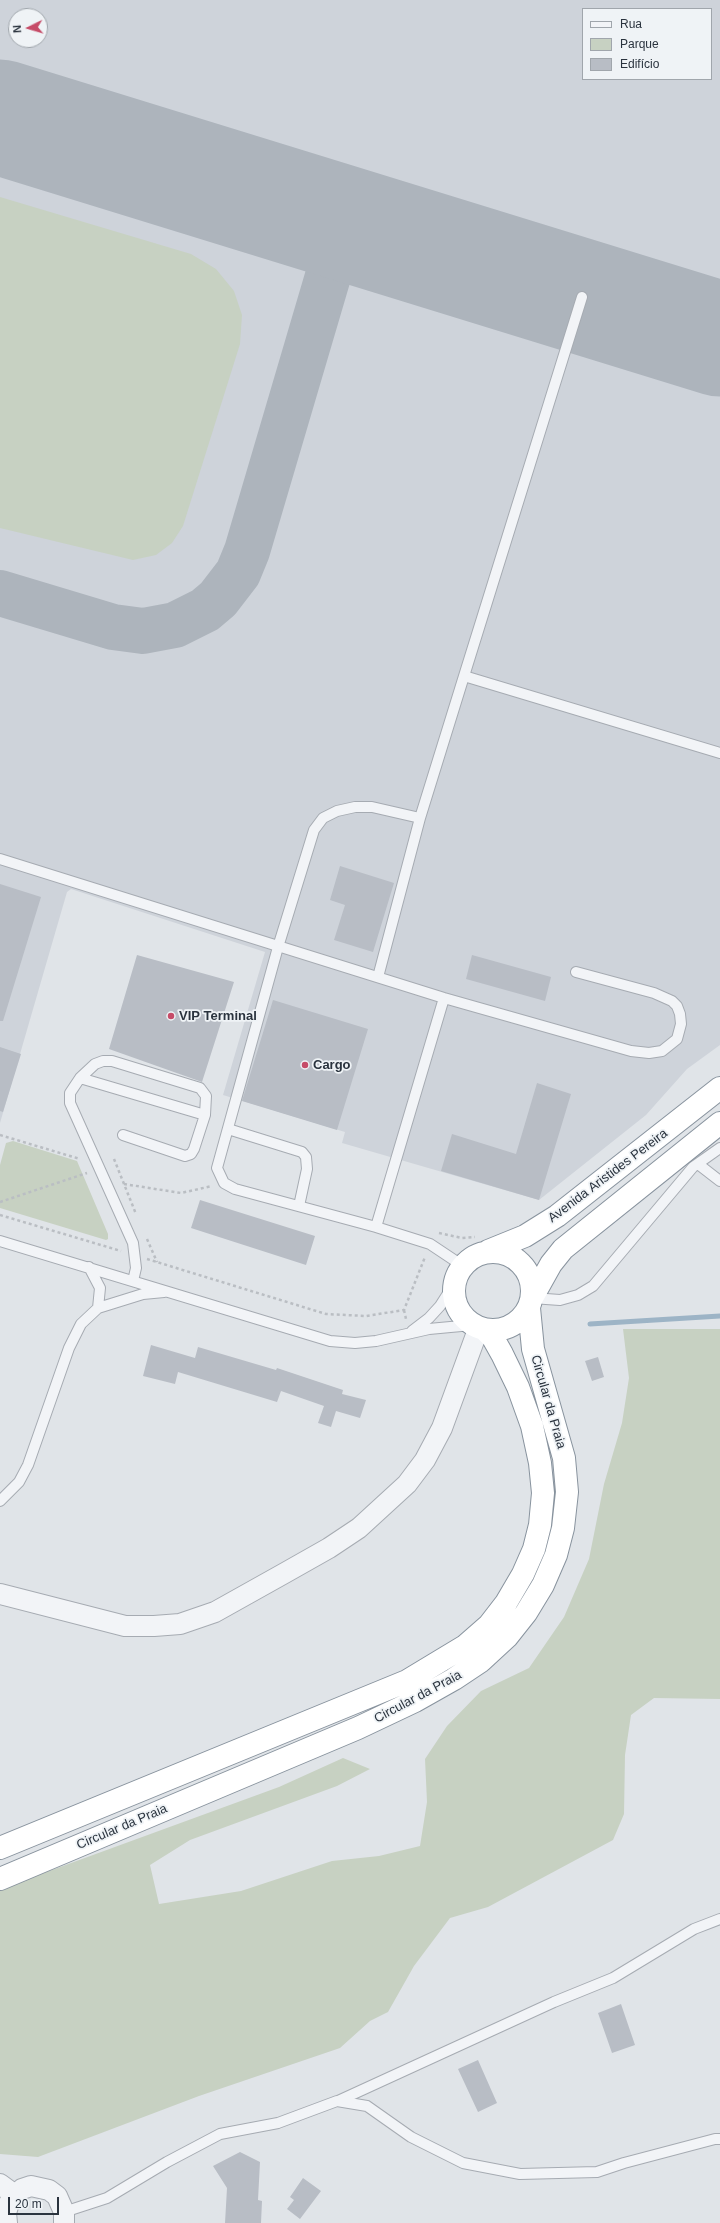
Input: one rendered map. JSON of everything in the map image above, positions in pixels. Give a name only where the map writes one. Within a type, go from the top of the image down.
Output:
[{"type":"highway","name":"Avenida Aristides Pereira","points":[[488,1251],[525,1236],[557,1216],[720,1088]]},
{"type":"highway","name":"Avenida Aristides Pereira","points":[[530,1303],[551,1264],[563,1249],[720,1123]]},
{"type":"highway","points":[[488,1251],[500,1252],[519,1261],[530,1278],[530,1303],[519,1321],[505,1329],[478,1327],[463,1317],[457,1306],[454,1294],[459,1275],[477,1255],[488,1251]]},
{"type":"highway","name":"Circular da Praia","points":[[0,1879],[358,1728],[415,1701],[454,1680],[481,1661],[507,1637],[526,1613],[543,1585],[556,1555],[563,1528],[567,1492],[564,1458],[533,1349],[530,1303]]},
{"type":"highway","name":"Circular da Praia","points":[[0,1848],[407,1680],[465,1646],[489,1625],[510,1597],[523,1574],[534,1549],[540,1525],[542,1493],[540,1463],[528,1413],[518,1387],[493,1338],[478,1327]]},
{"type":"street","points":[[0,1594],[126,1626],[161,1626],[180,1624],[216,1612],[329,1548],[359,1528],[407,1484],[425,1460],[442,1428],[478,1327]]},
{"type":"street","points":[[7,2223],[6,2213],[9,2203],[7,2189],[22,2189],[31,2186],[50,2190],[62,2203],[64,2218]]},
{"type":"lane","points":[[378,977],[420,818],[582,297]]},
{"type":"lane","points":[[464,676],[720,753]]},
{"type":"lane","points":[[409,1334],[433,1314],[459,1275],[430,1244],[376,1226],[235,1189],[224,1182],[217,1168],[278,947],[314,830],[323,818],[337,811],[355,807],[372,807],[420,818]]},
{"type":"lane","points":[[0,859],[444,998],[631,1051],[649,1053],[662,1051],[676,1039],[681,1024],[680,1014],[677,1006],[672,1001],[654,993],[576,972]]},
{"type":"lane","points":[[376,1226],[444,998]]},
{"type":"lane","points":[[123,1135],[185,1156],[191,1154],[205,1115],[206,1096],[200,1088],[112,1061],[103,1061],[95,1064],[80,1078],[70,1094],[70,1103],[132,1243],[135,1256],[134,1280]]},
{"type":"lane","points":[[80,1078],[205,1115]]},
{"type":"lane","points":[[228,1130],[302,1152],[306,1157],[307,1169],[299,1206]]},
{"type":"lane","points":[[530,1303],[560,1300],[578,1295],[593,1286],[698,1164],[720,1148]]},
{"type":"lane","points":[[698,1164],[720,1181]]},
{"type":"lane","points":[[0,1241],[134,1280],[330,1341],[355,1343],[409,1334],[478,1327]]},
{"type":"lane","points":[[89,1267],[100,1288],[98,1308]]},
{"type":"lane","points":[[0,1501],[19,1482],[28,1465],[74,1335],[81,1324],[98,1308],[143,1294],[170,1291]]},
{"type":"lane","points":[[64,2218],[107,2198],[167,2162],[220,2134],[278,2123],[337,2101],[554,2002],[613,1978],[694,1930],[720,1919]]},
{"type":"lane","points":[[337,2101],[367,2106],[411,2137],[463,2163],[520,2174],[597,2172],[624,2163],[720,2139]]},
{"type":"path","points":[[0,1135],[85,1161]]},
{"type":"path","points":[[114,1159],[139,1221]]},
{"type":"path","points":[[87,1166],[92,1178]]},
{"type":"path","points":[[0,1202],[89,1172]]},
{"type":"path","points":[[124,1184],[181,1193],[224,1182]]},
{"type":"path","points":[[0,1215],[124,1252],[121,1245]]},
{"type":"path","points":[[145,1235],[157,1262]]},
{"type":"path","points":[[135,1256],[326,1314],[366,1316],[404,1310],[430,1244]]},
{"type":"shaded area","points":[[0,0],[720,0],[720,1045],[687,1069],[646,1115],[539,1200],[342,1143],[345,1132],[223,1095],[265,952],[71,889],[67,892],[0,1123]]},
{"type":"green space","points":[[0,197],[191,254],[216,269],[234,291],[242,315],[240,344],[183,526],[172,543],[156,555],[133,560],[0,528]]},
{"type":"green space","points":[[13,1141],[77,1161],[108,1234],[108,1239],[106,1240],[0,1208],[0,1165],[6,1143]]},
{"type":"green space","points":[[623,1329],[720,1329],[720,1699],[654,1698],[631,1715],[625,1755],[624,1814],[613,1840],[488,1907],[450,1918],[414,1966],[388,2012],[370,2021],[340,2048],[199,2096],[38,2157],[0,2154],[0,1889],[279,1787],[343,1758],[370,1769],[337,1786],[190,1840],[150,1865],[159,1904],[241,1891],[332,1861],[379,1856],[420,1846],[427,1802],[425,1759],[447,1726],[481,1691],[529,1668],[564,1617],[589,1559],[604,1484],[622,1423],[629,1378]]},
{"type":"building","points":[[340,866],[394,883],[373,952],[334,940],[345,905],[330,900]]},
{"type":"building","points":[[0,884],[41,897],[3,1021],[0,1021]]},
{"type":"building","name":"VIP Terminal","points":[[137,955],[234,982],[202,1082],[109,1049]]},
{"type":"building","points":[[472,955],[551,977],[545,1001],[466,979]]},
{"type":"building","name":"Cargo","points":[[273,1000],[368,1029],[337,1130],[242,1101]]},
{"type":"building","points":[[0,1047],[21,1054],[3,1112],[0,1111]]},
{"type":"building","points":[[537,1083],[571,1094],[539,1200],[441,1171],[452,1134],[516,1154]]},
{"type":"building","points":[[200,1200],[315,1236],[306,1265],[191,1228]]},
{"type":"building","points":[[151,1345],[195,1358],[198,1347],[276,1370],[277,1368],[343,1390],[342,1394],[366,1400],[360,1418],[336,1411],[331,1427],[318,1423],[324,1406],[281,1391],[277,1402],[178,1372],[175,1384],[143,1376]]},
{"type":"building","points":[[598,1357],[604,1377],[592,1381],[585,1361]]},
{"type":"building","points":[[621,2004],[635,2045],[612,2053],[598,2013]]},
{"type":"building","points":[[478,2060],[497,2103],[478,2112],[458,2069]]},
{"type":"building","points":[[240,2152],[260,2162],[258,2200],[262,2201],[261,2223],[225,2223],[227,2188],[213,2166]]},
{"type":"building","points":[[303,2178],[321,2191],[300,2219],[287,2209],[294,2200],[290,2197]]},
{"type":"waterway","points":[[590,1324],[720,1316]]},
{"type":"taxiway","points":[[0,593],[113,627],[143,631],[175,625],[205,610],[218,599],[238,573],[247,551],[344,222]]},
{"type":"runway","points":[[0,117],[720,339]]},
{"type":"place","name":"VIP Terminal","points":[[171,1016]]},
{"type":"place","name":"Cargo","points":[[305,1065]]}]
